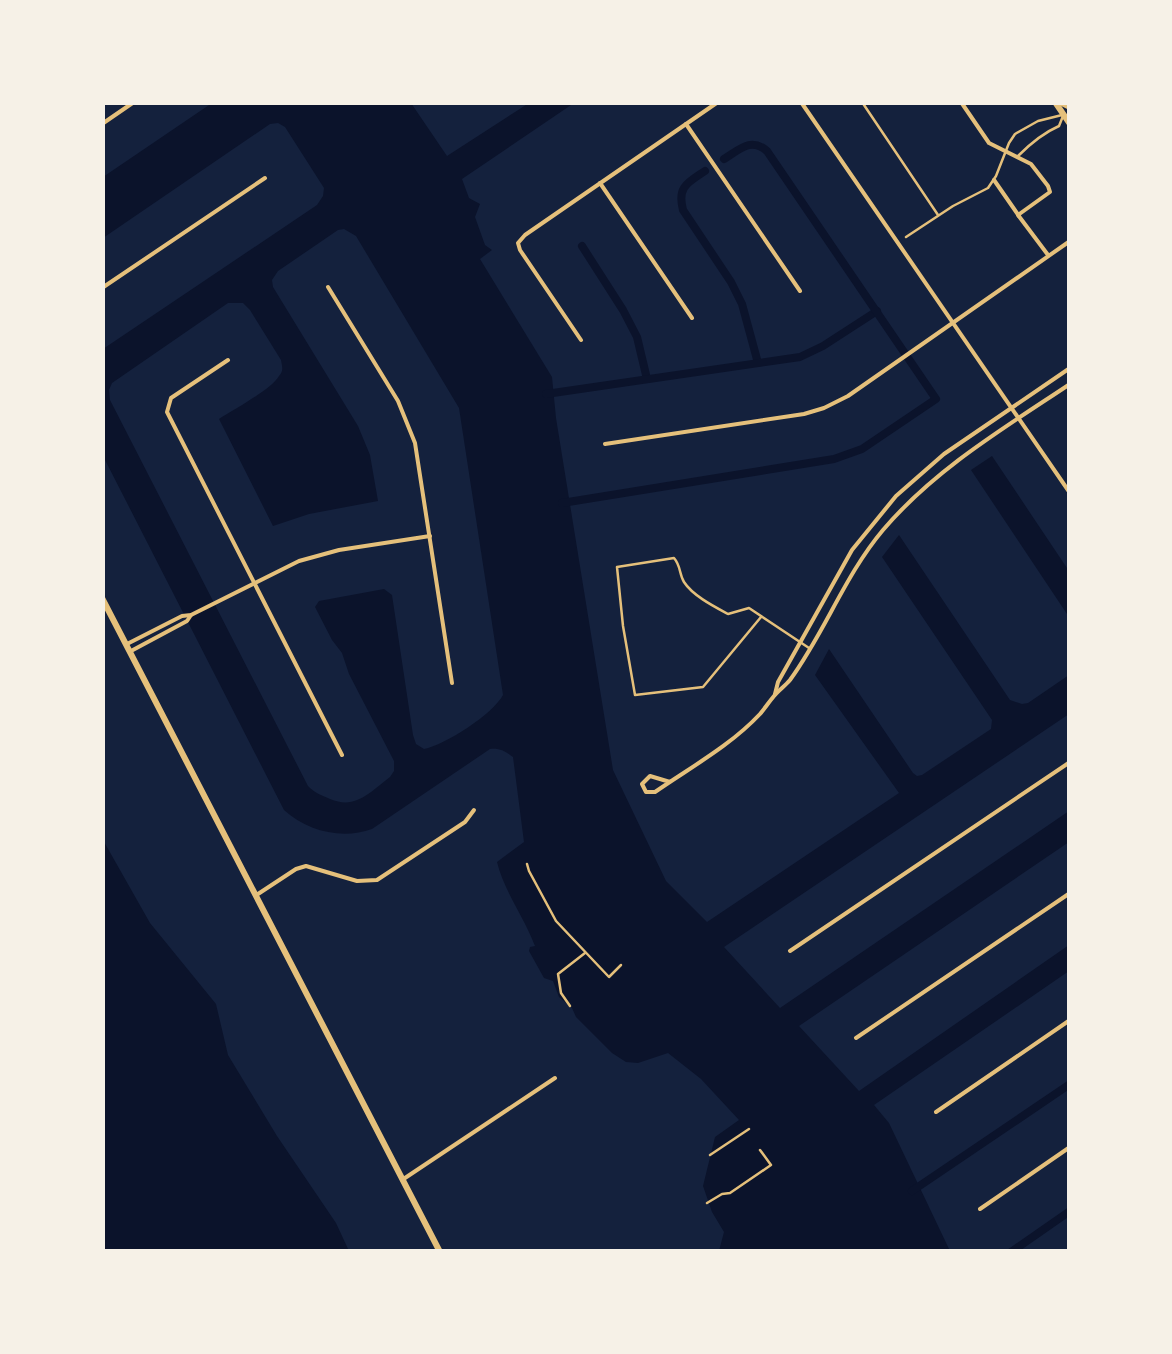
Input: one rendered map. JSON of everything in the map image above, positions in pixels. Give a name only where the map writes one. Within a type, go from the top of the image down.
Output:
[{"type":"main road","points":[[1058,102],[1070,108]]},
{"type":"main road","points":[[1058,102],[1067,119]]},
{"type":"main road","points":[[102,598],[440,1252]]},
{"type":"street","points":[[102,124],[134,102]]},
{"type":"street","points":[[580,340],[518,242],[718,102]]},
{"type":"street","points":[[801,102],[1070,493]]},
{"type":"street","points":[[961,102],[989,143],[1031,164],[1050,192],[1018,215]]},
{"type":"street","points":[[686,124],[800,292]]},
{"type":"street","points":[[102,288],[264,178]]},
{"type":"street","points":[[994,180],[1048,255]]},
{"type":"street","points":[[600,184],[692,318]]},
{"type":"street","points":[[605,444],[811,412],[836,403],[1070,242]]},
{"type":"street","points":[[328,287],[409,425],[418,456],[452,683]]},
{"type":"street","points":[[228,360],[172,398],[166,412],[342,755]]},
{"type":"street","points":[[775,694],[778,682],[852,550],[877,516],[944,454],[1070,368]]},
{"type":"street","points":[[670,782],[650,776],[642,784],[651,793],[670,782],[738,734],[757,718],[787,684],[871,546],[925,486],[1070,384]]},
{"type":"street","points":[[916,476],[925,486]]},
{"type":"street","points":[[128,648],[279,569],[319,554],[430,536]]},
{"type":"street","points":[[128,648],[182,616],[189,618]]},
{"type":"street","points":[[790,951],[1070,762]]},
{"type":"street","points":[[256,896],[296,868],[306,866],[357,881],[377,880],[465,822],[474,810]]},
{"type":"street","points":[[856,1038],[1070,894]]},
{"type":"street","points":[[936,1112],[1070,1020]]},
{"type":"street","points":[[402,1180],[555,1078]]},
{"type":"street","points":[[980,1209],[1070,1147]]},
{"type":"lane","points":[[862,102],[939,216]]},
{"type":"lane","points":[[906,238],[988,188],[1009,143],[1022,128],[1052,116],[1067,119]]},
{"type":"lane","points":[[1017,157],[1067,119]]},
{"type":"lane","points":[[761,616],[702,687],[636,695],[617,567],[674,558],[683,582],[714,606],[728,614],[749,608],[761,616],[800,642],[810,649]]},
{"type":"path","points":[[527,864],[556,921],[609,977],[621,965]]},
{"type":"path","points":[[570,1006],[561,993],[558,974],[586,952]]},
{"type":"path","points":[[710,1154],[748,1129]]},
{"type":"path","points":[[707,1202],[730,1194],[772,1166],[760,1150]]},
{"type":"water","points":[[212,103],[411,103],[447,156],[529,103],[574,103],[462,179],[469,198],[480,204],[475,217],[485,245],[492,250],[480,259],[552,377],[613,770],[666,881],[707,922],[899,793],[815,675],[829,649],[917,776],[991,729],[992,720],[882,557],[899,535],[1010,700],[1028,703],[1069,675],[1069,714],[724,947],[780,1008],[1069,811],[1069,842],[799,1026],[859,1091],[1069,945],[1069,971],[874,1105],[889,1123],[950,1251],[719,1251],[724,1232],[703,1186],[715,1137],[739,1120],[701,1079],[668,1053],[638,1063],[626,1062],[612,1053],[559,997],[553,981],[544,978],[529,951],[535,946],[497,862],[524,842],[513,757],[507,753],[490,749],[372,829],[361,832],[337,833],[314,828],[284,810],[103,456],[103,349],[317,205],[324,188],[285,127],[278,123],[270,124],[103,238],[103,177]],"holes":[[[338,230],[356,236],[459,408],[503,695],[468,728],[424,749],[416,744],[413,735],[392,595],[384,589],[319,601],[315,607],[342,653],[394,761],[390,777],[362,798],[339,802],[308,786],[110,400],[109,390],[112,383],[228,303],[243,303],[281,360],[282,370],[269,387],[219,419],[273,526],[309,514],[378,501],[370,455],[358,426],[272,280],[278,271]]]},
{"type":"water","points":[[992,456],[1069,571],[1069,617],[971,470]]},
{"type":"water","points":[[103,840],[150,923],[216,1004],[228,1055],[336,1223],[349,1251],[103,1251]]},
{"type":"waterway","points":[[562,503],[834,459],[862,449],[936,399],[767,151],[751,145],[724,159]]},
{"type":"waterway","points":[[705,171],[685,186],[681,196],[683,210],[742,304],[758,363]]},
{"type":"waterway","points":[[582,246],[637,337],[647,379]]},
{"type":"waterway","points":[[546,394],[800,357],[877,311]]},
{"type":"waterway","points":[[912,1191],[1070,1084]]},
{"type":"waterway","points":[[1011,1252],[1070,1211]]}]
